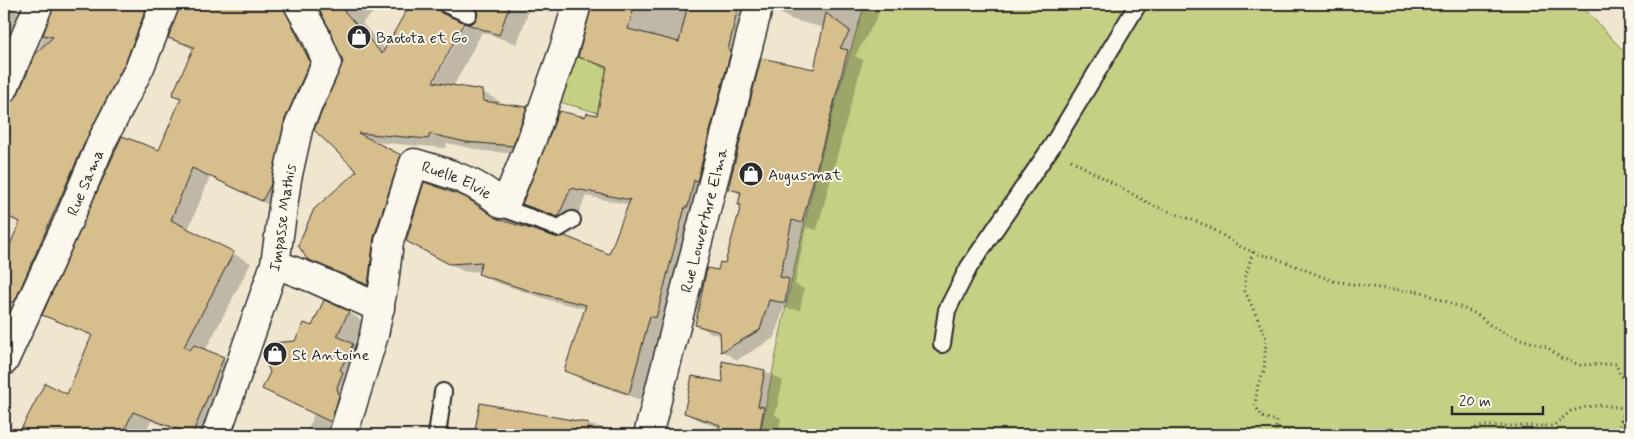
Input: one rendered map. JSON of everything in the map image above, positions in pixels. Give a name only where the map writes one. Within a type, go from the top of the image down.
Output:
[{"type":"street","points":[[4,88],[39,4]]},
{"type":"street","name":"Rue Sama","points":[[4,360],[66,226],[103,140],[140,67],[165,4]]},
{"type":"street","name":"Impasse Mathis","points":[[216,435],[275,264],[287,179],[299,125],[327,62],[315,34],[298,4]]},
{"type":"street","name":"Ruelle Elvie","points":[[343,435],[374,335],[380,308],[389,242],[414,163],[486,189],[502,204],[506,200],[531,142],[565,46],[577,4]]},
{"type":"street","name":"Rue Louverture Elma","points":[[648,435],[758,4]]},
{"type":"street","points":[[275,264],[315,278],[380,308]]},
{"type":"lane","points":[[446,4],[468,14]]},
{"type":"lane","points":[[942,344],[947,310],[969,268],[1052,146],[1138,4]]},
{"type":"lane","points":[[502,204],[508,210],[558,228],[572,220]]},
{"type":"lane","points":[[437,435],[443,392]]},
{"type":"path","points":[[1052,146],[1065,157],[1152,204],[1208,226],[1253,252],[1281,260],[1333,281],[1422,292],[1477,314],[1490,326],[1508,335],[1547,347],[1561,358],[1580,365],[1616,364],[1620,375],[1630,382]]},
{"type":"path","points":[[1253,252],[1245,278],[1245,291],[1266,338],[1264,372],[1258,384],[1255,405],[1262,417],[1277,421],[1273,435]]},
{"type":"path","points":[[1616,435],[1630,396]]},
{"type":"path","points":[[1458,435],[1485,426],[1553,426],[1571,411],[1586,407],[1601,405],[1625,408]]},
{"type":"path","points":[[1276,428],[1311,435]]},
{"type":"green space","points":[[865,4],[1580,4],[1630,58],[1630,435],[760,435],[782,326],[819,164],[848,57]]},
{"type":"green space","points":[[584,17],[631,31],[599,113],[553,100]]},
{"type":"building","points":[[54,4],[148,4],[126,61],[89,133],[14,303],[4,299],[4,258],[20,222],[4,215],[4,131],[10,134],[6,103],[14,100],[36,53],[53,37],[43,35]]},
{"type":"building","points":[[180,4],[282,4],[310,62],[285,119],[271,184],[262,201],[192,168],[171,220],[234,252],[184,347],[190,350],[194,345],[224,357],[192,435],[133,412],[122,435],[18,435],[45,383],[67,394],[92,335],[42,315],[122,136],[159,150],[181,98],[172,95],[194,47],[168,38]]},
{"type":"building","points":[[316,4],[338,4],[382,54],[410,4],[436,4],[441,13],[468,24],[474,22],[478,14],[476,8],[470,4],[510,4],[499,35],[464,23],[433,82],[482,90],[483,101],[527,107],[513,146],[466,142],[430,134],[428,139],[358,133],[401,155],[374,237],[368,285],[307,259],[298,245],[314,209],[357,171],[314,130],[343,62],[329,28]]},
{"type":"building","points":[[592,4],[635,4],[628,29],[679,42],[688,4],[723,4],[738,7],[728,50],[731,51],[697,181],[694,180],[688,207],[685,207],[656,318],[650,316],[629,394],[564,371],[586,305],[533,292],[478,274],[482,262],[449,264],[406,241],[424,182],[465,197],[498,219],[556,237],[565,236],[609,254],[630,200],[571,188],[558,217],[522,204],[559,111],[585,117],[587,113],[597,115],[607,67],[578,57]]},
{"type":"building","points":[[826,13],[850,31],[840,48],[848,50],[802,223],[792,220],[780,277],[789,279],[785,303],[769,300],[760,330],[721,352],[720,332],[695,325],[707,268],[718,270],[720,262],[725,263],[741,205],[738,205],[741,192],[728,189],[761,58],[814,69]]},
{"type":"building","points":[[324,300],[349,311],[337,336],[353,344],[340,370],[343,372],[337,387],[339,396],[331,422],[262,389],[270,372],[264,358],[271,343],[295,341],[304,323],[312,326]]},
{"type":"building","points":[[722,361],[765,370],[758,406],[764,407],[759,435],[717,435],[720,425],[684,413],[692,376],[723,382]]},
{"type":"building","points":[[480,403],[588,423],[587,435],[474,435]]},
{"type":"place","name":"Baotota et Go","points":[[359,37]]},
{"type":"place","name":"Augusmat","points":[[751,174]]},
{"type":"place","name":"St Antoine","points":[[275,354]]}]
